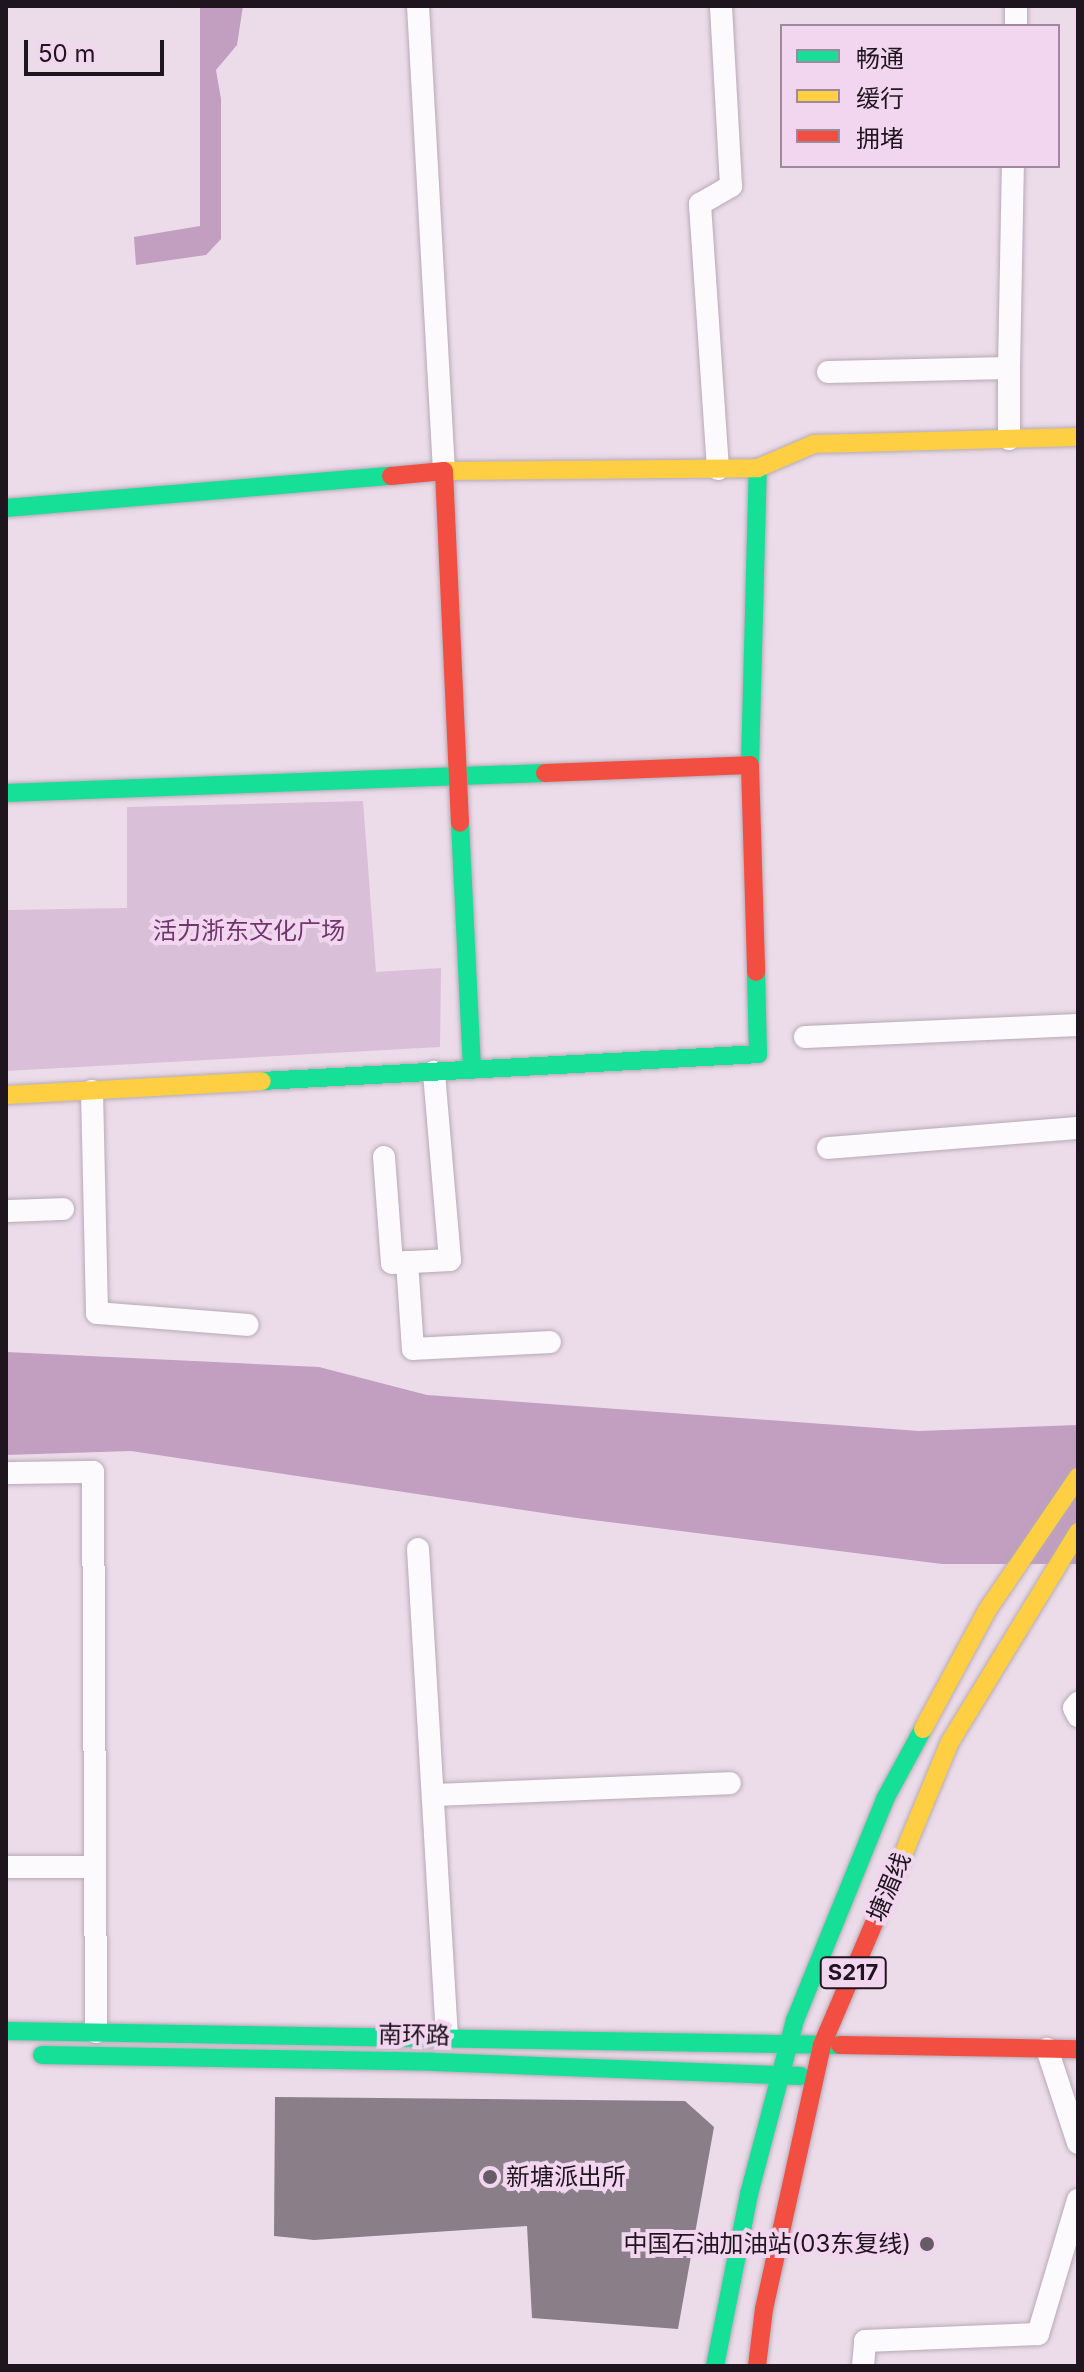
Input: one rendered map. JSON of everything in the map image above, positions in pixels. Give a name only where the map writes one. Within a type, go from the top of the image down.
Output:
[{"type":"main road","points":[[6,508],[444,471],[758,468],[814,444],[1078,437]]},
{"type":"main road","points":[[6,1095],[758,1054],[750,765],[758,468]]},
{"type":"main road","points":[[444,471],[472,1070]]},
{"type":"main road","points":[[6,793],[750,765]]},
{"type":"main road","name":"S217","points":[[715,2366],[749,2194],[795,2020],[885,1799],[988,1609],[1078,1477]]},
{"type":"main road","name":"塘湄线","points":[[757,2366],[764,2309],[822,2045],[950,1742],[1078,1532]]},
{"type":"main road","name":"南环路","points":[[6,2031],[447,2035],[1078,2049]]},
{"type":"main road","name":"南环路","points":[[22,2054],[434,2062],[814,2076]]},
{"type":"street","points":[[418,6],[444,471]]},
{"type":"street","points":[[718,469],[700,204],[731,186],[721,6]]},
{"type":"street","points":[[1009,439],[1013,168]]},
{"type":"street","points":[[828,372],[1009,368]]},
{"type":"street","points":[[805,1037],[1078,1025]]},
{"type":"street","points":[[384,1157],[392,1263],[450,1260],[434,1072]]},
{"type":"street","points":[[92,1091],[97,1313],[248,1325]]},
{"type":"street","points":[[828,1148],[1078,1128]]},
{"type":"street","points":[[6,1211],[63,1209]]},
{"type":"street","points":[[407,1262],[413,1349],[550,1342]]},
{"type":"street","points":[[6,1473],[93,1472],[96,2032]]},
{"type":"street","points":[[418,1549],[447,2035]]},
{"type":"street","points":[[1078,1703],[1074,1708],[1078,1716]]},
{"type":"street","points":[[433,1795],[730,1783]]},
{"type":"street","points":[[6,1867],[95,1867]]},
{"type":"street","points":[[1047,2049],[1078,2143]]},
{"type":"street","points":[[863,2366],[865,2341],[1038,2334],[1078,2200]]},
{"type":"green space","name":"活力浙东文化广场","points":[[363,801],[376,972],[441,968],[440,1047],[6,1071],[6,910],[127,908],[127,807]]},
{"type":"shaded area","points":[[200,6],[243,6],[237,45],[216,70],[221,99],[221,239],[206,255],[136,265],[134,237],[200,226]]},
{"type":"shaded area","points":[[6,1352],[319,1367],[427,1395],[919,1431],[1078,1425],[1078,1564],[942,1564],[577,1518],[131,1451],[6,1455]]},
{"type":"building","name":"新塘派出所","points":[[275,2097],[685,2101],[714,2127],[678,2329],[532,2318],[527,2226],[314,2240],[274,2236]]},
{"type":"traffic: fast","points":[[750,765],[758,468]]},
{"type":"traffic: fast","points":[[6,508],[391,476]]},
{"type":"traffic: fast","points":[[6,793],[545,773]]},
{"type":"traffic: fast","points":[[460,823],[472,1070]]},
{"type":"traffic: fast","points":[[262,1081],[758,1054],[756,972]]},
{"type":"traffic: fast","points":[[715,2366],[749,2194],[795,2020],[885,1799],[923,1729]]},
{"type":"traffic: fast","points":[[6,2031],[840,2045]]},
{"type":"traffic: fast","points":[[42,2055],[434,2062],[801,2076]]},
{"type":"traffic: slow","points":[[444,471],[758,468],[814,444],[1078,437]]},
{"type":"traffic: slow","points":[[6,1095],[262,1081]]},
{"type":"traffic: slow","points":[[923,1729],[988,1609],[1078,1477]]},
{"type":"traffic: slow","points":[[900,1862],[950,1742],[1078,1532]]},
{"type":"traffic: jam","points":[[391,476],[444,471],[460,823]]},
{"type":"traffic: jam","points":[[545,773],[750,765],[756,972]]},
{"type":"traffic: jam","points":[[757,2366],[764,2309],[822,2045],[900,1862]]},
{"type":"traffic: jam","points":[[840,2045],[1078,2049]]},
{"type":"place","name":"新塘派出所","points":[[490,2177]]},
{"type":"place","name":"中国石油加油站(03东复线)","points":[[927,2244]]}]
